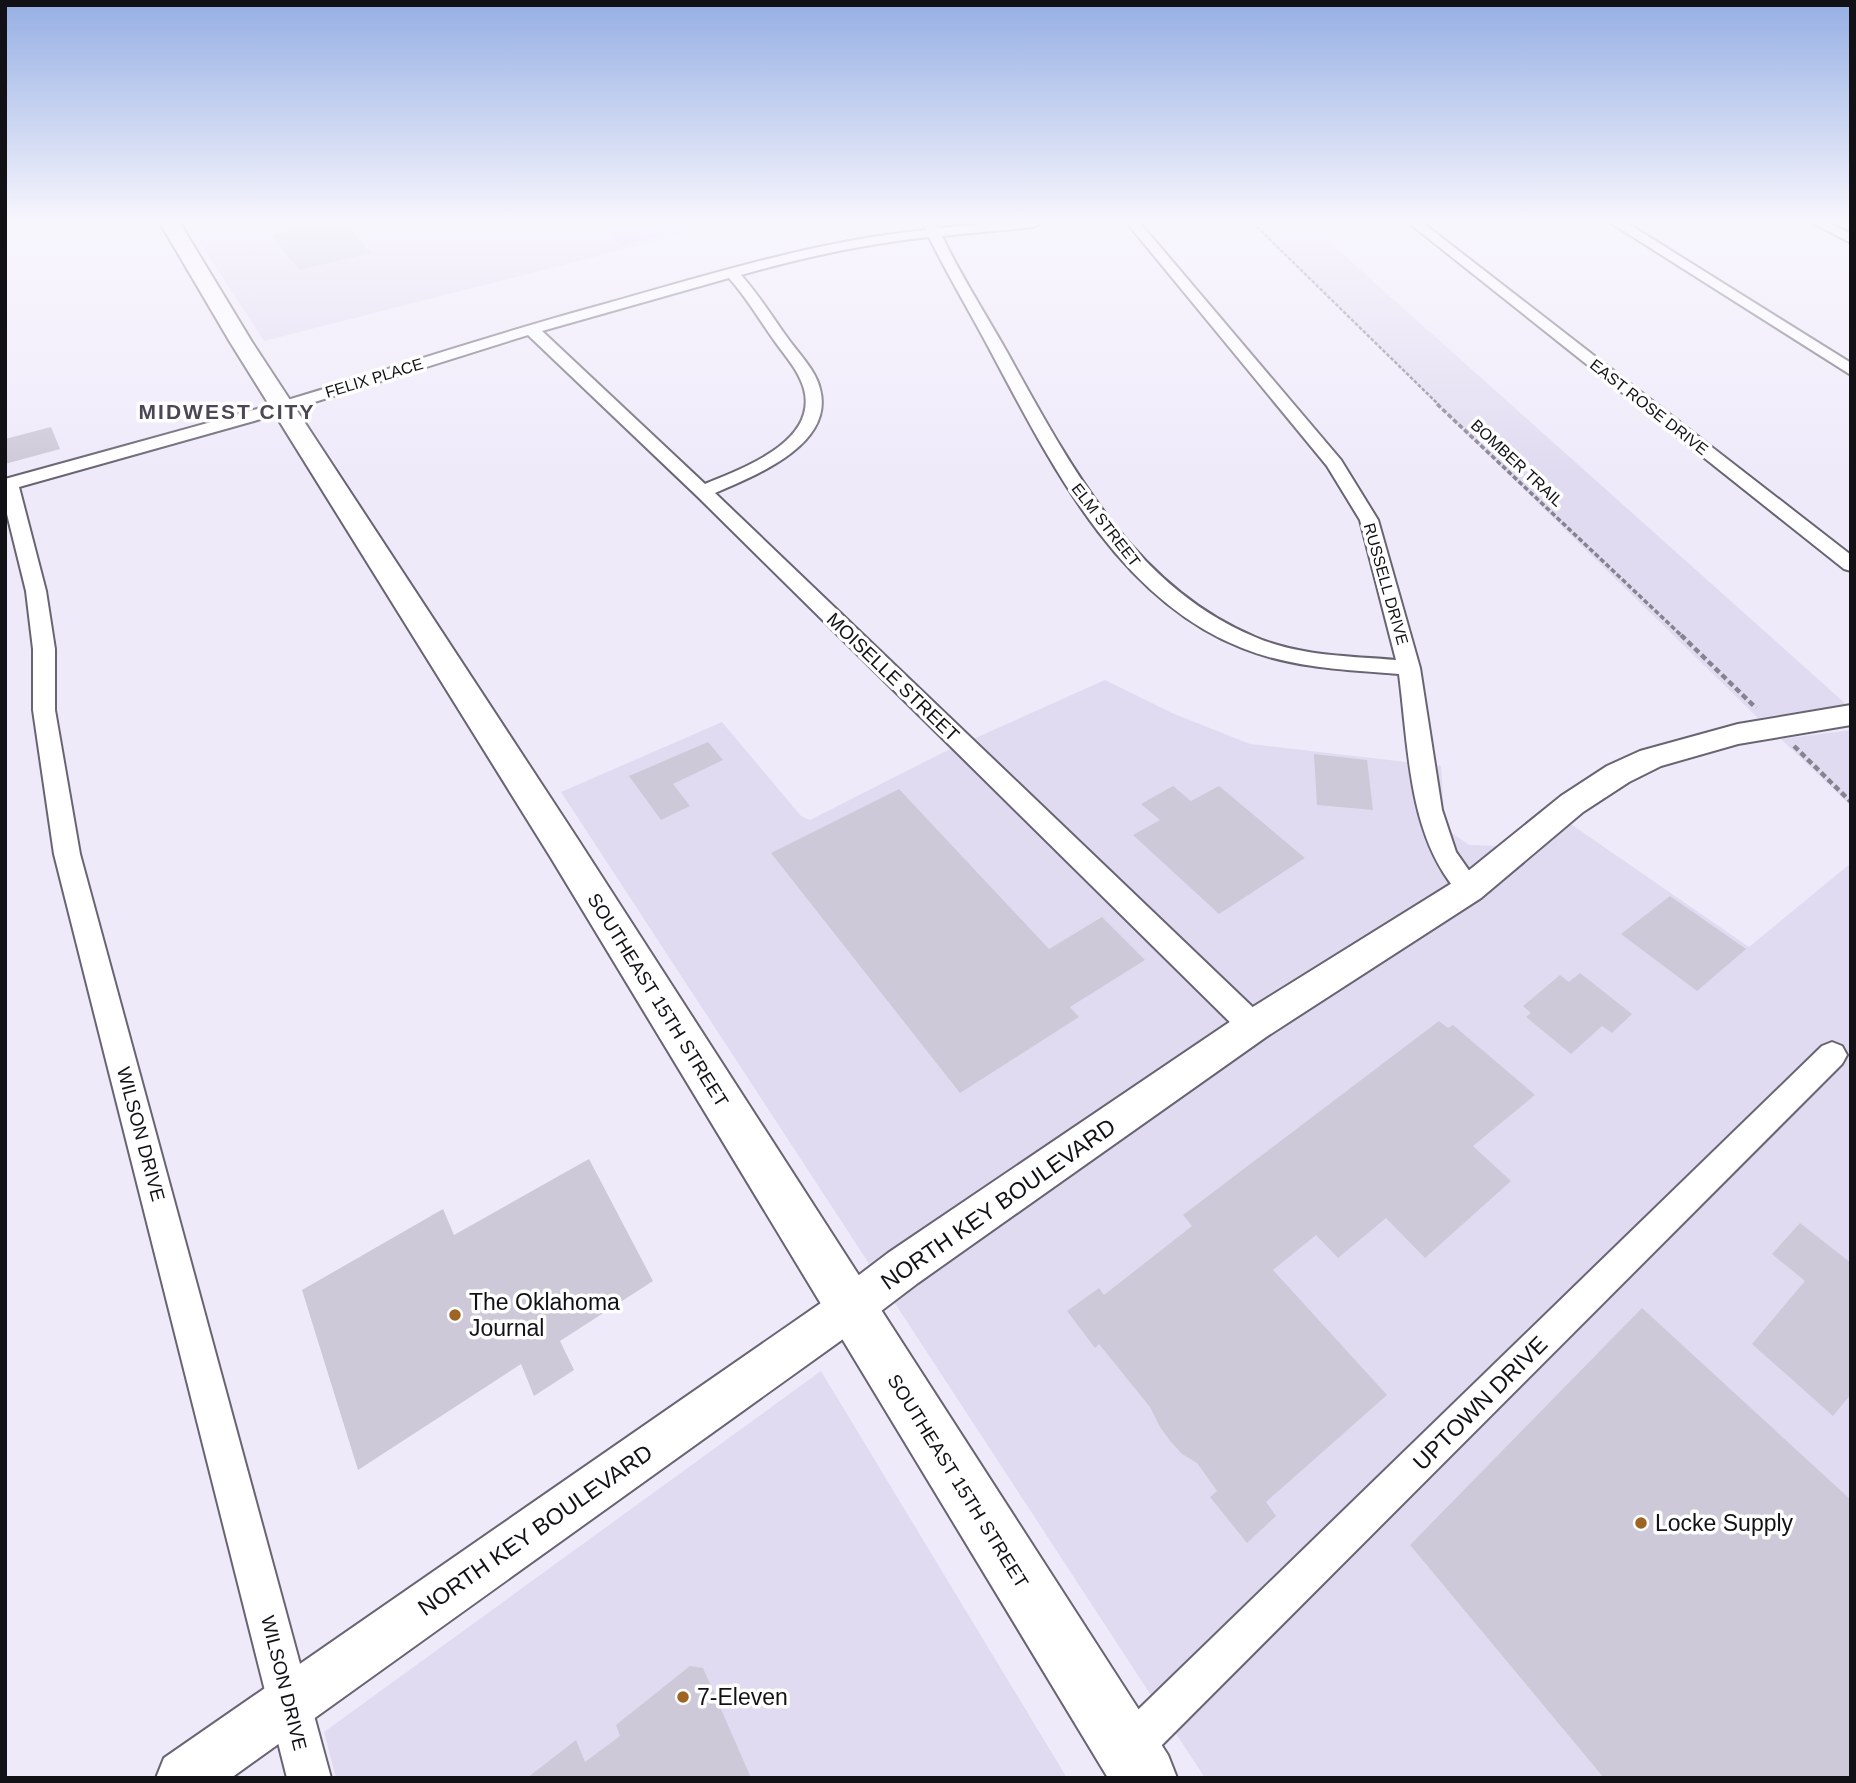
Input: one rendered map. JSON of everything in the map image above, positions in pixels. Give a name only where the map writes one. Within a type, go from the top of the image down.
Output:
[{"type":"main road","name":"SOUTHEAST 15TH STREET","points":[[221,306],[282,407],[564,848],[849,1309],[1136,1764]]},
{"type":"street","name":"FELIX PLACE","points":[[7,485],[282,407],[611,306]]},
{"type":"street","points":[[703,492],[787,449],[803,433],[814,416],[813,390],[800,366],[756,306]]},
{"type":"street","name":"ELM STREET","points":[[975,306],[1078,492],[1139,569],[1228,633],[1268,649],[1307,659],[1409,668]]},
{"type":"street","name":"RUSSELL DRIVE","points":[[1203,306],[1302,423],[1354,493],[1369,520],[1409,668],[1430,810],[1444,855],[1469,889]]},
{"type":"street","name":"EAST ROSE DRIVE","points":[[1521,306],[1851,565]]},
{"type":"street","points":[[1751,306],[1851,369]]},
{"type":"street","name":"MOISELLE STREET","points":[[531,329],[703,492],[1253,1026]]},
{"type":"street","name":"WILSON DRIVE","points":[[7,485],[36,591],[44,649],[47,733],[67,854],[309,1778]]},
{"type":"street","name":"NORTH KEY BOULEVARD","points":[[184,1778],[849,1309],[903,1268],[1253,1026],[1469,889],[1572,804],[1618,774],[1651,758],[1738,734],[1851,715]]},
{"type":"street","name":"UPTOWN DRIVE","points":[[1136,1764],[1832,1055]]},
{"type":"path","name":"BOMBER TRAIL","points":[[1338,306],[1466,432],[1623,578],[1757,709]]},
{"type":"path","points":[[1786,738],[1851,802]]},
{"type":"shaded area","points":[[241,306],[401,306],[264,341]]},
{"type":"shaded area","points":[[1336,306],[1401,306],[1847,705],[1758,718]]},
{"type":"shaded area","points":[[1105,680],[1172,713],[1250,744],[1441,766],[1445,828],[1469,845],[1498,846],[1549,809],[1749,947],[1851,863],[1851,1778],[1205,1778],[561,792],[722,722],[801,816],[810,820],[944,752]]},
{"type":"shaded area","points":[[1851,730],[1851,806],[1781,739]]},
{"type":"shaded area","points":[[821,1371],[1067,1778],[336,1778],[324,1732]]},
{"type":"building","points":[[51,427],[60,449],[5,464],[5,439]]},
{"type":"building","points":[[708,742],[723,760],[673,784],[690,806],[661,820],[629,776]]},
{"type":"building","points":[[1314,754],[1367,760],[1373,810],[1317,805]]},
{"type":"building","points":[[1173,786],[1191,801],[1219,786],[1305,858],[1219,914],[1133,835],[1160,820],[1141,804]]},
{"type":"building","points":[[899,789],[1049,949],[1102,917],[1145,960],[1070,1007],[1079,1017],[960,1093],[771,853]]},
{"type":"building","points":[[1670,896],[1746,949],[1697,991],[1621,934]]},
{"type":"building","points":[[1580,973],[1632,1014],[1612,1033],[1602,1026],[1571,1054],[1526,1017],[1531,1013],[1523,1006],[1560,975],[1569,982]]},
{"type":"building","points":[[1439,1021],[1448,1028],[1453,1025],[1535,1095],[1473,1146],[1511,1181],[1425,1258],[1386,1218],[1338,1258],[1316,1235],[1273,1270],[1387,1395],[1266,1502],[1276,1516],[1247,1543],[1210,1497],[1217,1491],[1197,1463],[1182,1454],[1171,1442],[1150,1407],[1099,1344],[1095,1348],[1067,1311],[1099,1288],[1104,1295],[1192,1226],[1183,1215]]},
{"type":"building","name":"The Oklahoma Journal","points":[[589,1159],[653,1281],[560,1341],[574,1370],[534,1396],[521,1364],[358,1470],[302,1290],[443,1209],[454,1235]]},
{"type":"building","points":[[1800,1223],[1851,1263],[1851,1394],[1833,1416],[1752,1344],[1805,1281],[1772,1254]]},
{"type":"building","name":"Locke Supply","points":[[1642,1308],[1851,1500],[1851,1778],[1604,1778],[1410,1545]]},
{"type":"building","name":"7-Eleven","points":[[690,1666],[703,1668],[751,1778],[527,1778],[576,1740],[585,1762],[620,1736],[616,1725]]},
{"type":"place","name":"The Oklahoma Journal","points":[[455,1315]]},
{"type":"place","name":"Locke Supply","points":[[1641,1523]]},
{"type":"place","name":"7-Eleven","points":[[683,1697]]},
{"type":"district","name":"MIDWEST CITY","points":[[227,411]]}]
